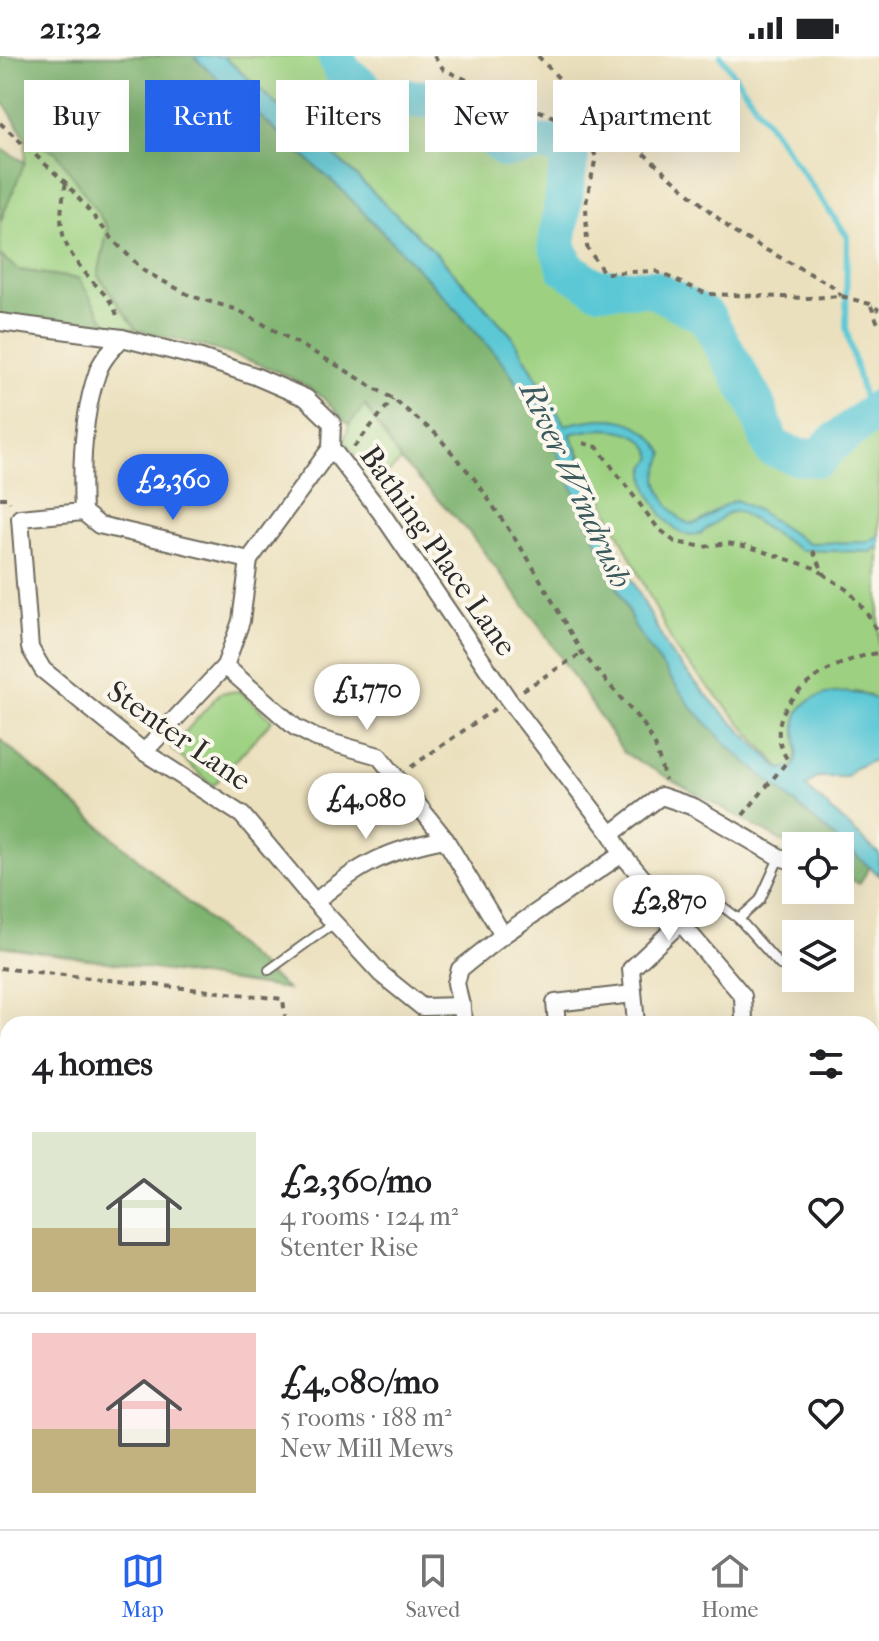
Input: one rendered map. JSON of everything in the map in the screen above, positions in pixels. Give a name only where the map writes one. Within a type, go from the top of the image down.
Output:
[{"type":"street","name":"Bathing Place Lane","points":[[0,322],[122,338],[201,358],[255,376],[306,398],[332,423],[336,455],[380,511],[508,699],[611,834],[622,854],[743,996],[744,1016]]},
{"type":"street","points":[[122,338],[107,353],[97,374],[87,420],[83,512],[99,525],[249,560]]},
{"type":"street","points":[[144,752],[225,666],[241,621],[249,560],[336,455]]},
{"type":"street","name":"Stenter Lane","points":[[83,512],[20,518],[30,648],[43,670],[144,752],[242,815],[381,974],[422,1007],[462,1006]]},
{"type":"street","points":[[225,666],[295,727],[316,738],[379,756],[445,839],[503,935]]},
{"type":"street","points":[[611,834],[661,796],[694,807],[782,856]]},
{"type":"street","points":[[315,902],[342,879],[374,859],[410,846],[445,839]]},
{"type":"street","points":[[464,1016],[456,983],[460,969],[503,935],[622,854]]},
{"type":"street","points":[[635,1016],[631,969],[679,924]]},
{"type":"street","points":[[556,1016],[555,1003],[633,994]]},
{"type":"lane","points":[[739,919],[760,900],[782,868]]},
{"type":"lane","points":[[703,892],[739,919],[780,965]]},
{"type":"lane","points":[[269,970],[335,922]]},
{"type":"path","points":[[434,56],[444,70],[584,130],[596,157],[586,203],[587,247],[604,273],[655,271],[707,294],[808,298],[841,296],[870,304],[879,310]]},
{"type":"path","points":[[538,56],[565,85],[735,233],[831,285],[841,296]]},
{"type":"path","points":[[0,123],[66,183],[114,241],[144,271],[191,296],[238,310],[393,399],[436,434],[477,482],[529,560],[582,653],[644,725],[655,745],[665,784],[661,796]]},
{"type":"path","points":[[66,183],[60,210],[63,241],[85,273],[116,307],[122,338]]},
{"type":"path","points":[[870,304],[879,326]]},
{"type":"path","points":[[336,455],[393,399]]},
{"type":"path","points":[[583,443],[597,447],[657,527],[675,542],[704,547],[727,543],[749,547],[815,568],[849,591],[867,613],[879,635]]},
{"type":"path","points":[[813,551],[825,575]]},
{"type":"path","points":[[398,777],[508,699],[582,653]]},
{"type":"path","points":[[750,805],[785,764],[787,759],[779,745],[781,724],[785,710],[803,685],[842,662],[879,653]]},
{"type":"path","points":[[0,968],[283,999],[285,1016]]},
{"type":"green space","points":[[0,56],[193,56],[220,80],[145,80],[145,152],[260,152],[260,116],[276,131],[276,152],[300,152],[343,191],[445,297],[505,365],[548,432],[590,523],[692,708],[831,832],[782,832],[782,841],[624,753],[539,625],[468,531],[401,461],[365,405],[349,425],[323,398],[285,375],[234,356],[137,330],[98,275],[108,228],[56,152],[129,152],[129,80],[24,80],[24,136],[5,104],[0,102]]},
{"type":"green space","points":[[223,56],[325,56],[338,80],[276,80],[276,104],[260,89],[260,80],[250,80]]},
{"type":"green space","points":[[409,111],[425,111],[425,152],[495,152],[500,157],[560,154],[549,247],[558,274],[592,298],[648,300],[699,322],[764,456],[825,470],[879,424],[879,704],[869,695],[855,692],[796,726],[796,762],[794,767],[781,769],[676,650],[573,440],[512,336],[434,251],[330,152],[409,152]]},
{"type":"green space","points":[[0,148],[25,162],[0,222]]},
{"type":"green space","points":[[25,152],[57,152],[108,228],[98,276],[137,330],[106,323],[78,279],[18,270],[0,255],[0,222],[25,162]]},
{"type":"green space","points":[[0,255],[18,270],[79,279],[106,323],[0,317]]},
{"type":"green space","points":[[364,405],[401,461],[377,483],[344,441],[349,425]]},
{"type":"green space","points":[[240,691],[272,720],[213,786],[171,748],[220,693]]},
{"type":"green space","points":[[0,739],[287,989],[0,946]]},
{"type":"green space","points":[[854,853],[870,867],[859,884],[854,881]]},
{"type":"water","points":[[193,56],[223,56],[250,80],[220,80]]},
{"type":"water","points":[[260,89],[276,104],[276,131],[260,116]]},
{"type":"water","points":[[300,152],[330,152],[434,251],[512,336],[565,425],[594,420],[621,420],[633,424],[655,441],[664,454],[657,479],[671,508],[683,521],[697,523],[736,500],[759,511],[807,543],[868,542],[879,535],[879,546],[871,552],[800,550],[738,511],[728,513],[700,534],[681,533],[668,523],[650,494],[645,475],[646,467],[653,458],[640,438],[606,429],[570,434],[628,572],[670,653],[716,706],[780,769],[794,767],[798,754],[797,717],[810,700],[845,692],[877,700],[879,758],[853,769],[847,777],[817,777],[806,787],[879,854],[879,875],[854,854],[854,832],[829,832],[730,748],[692,708],[636,629],[548,432],[505,365],[445,297],[343,191]]},
{"type":"waterway","name":"River Windrush","points":[[336,56],[343,71],[378,101],[395,98],[451,100],[506,149],[565,143],[570,156],[557,244],[566,268],[597,288],[651,288],[706,316],[756,404],[772,448],[799,457],[819,458],[879,408]]},
{"type":"waterway","points":[[721,56],[847,236],[846,328],[868,414]]}]
